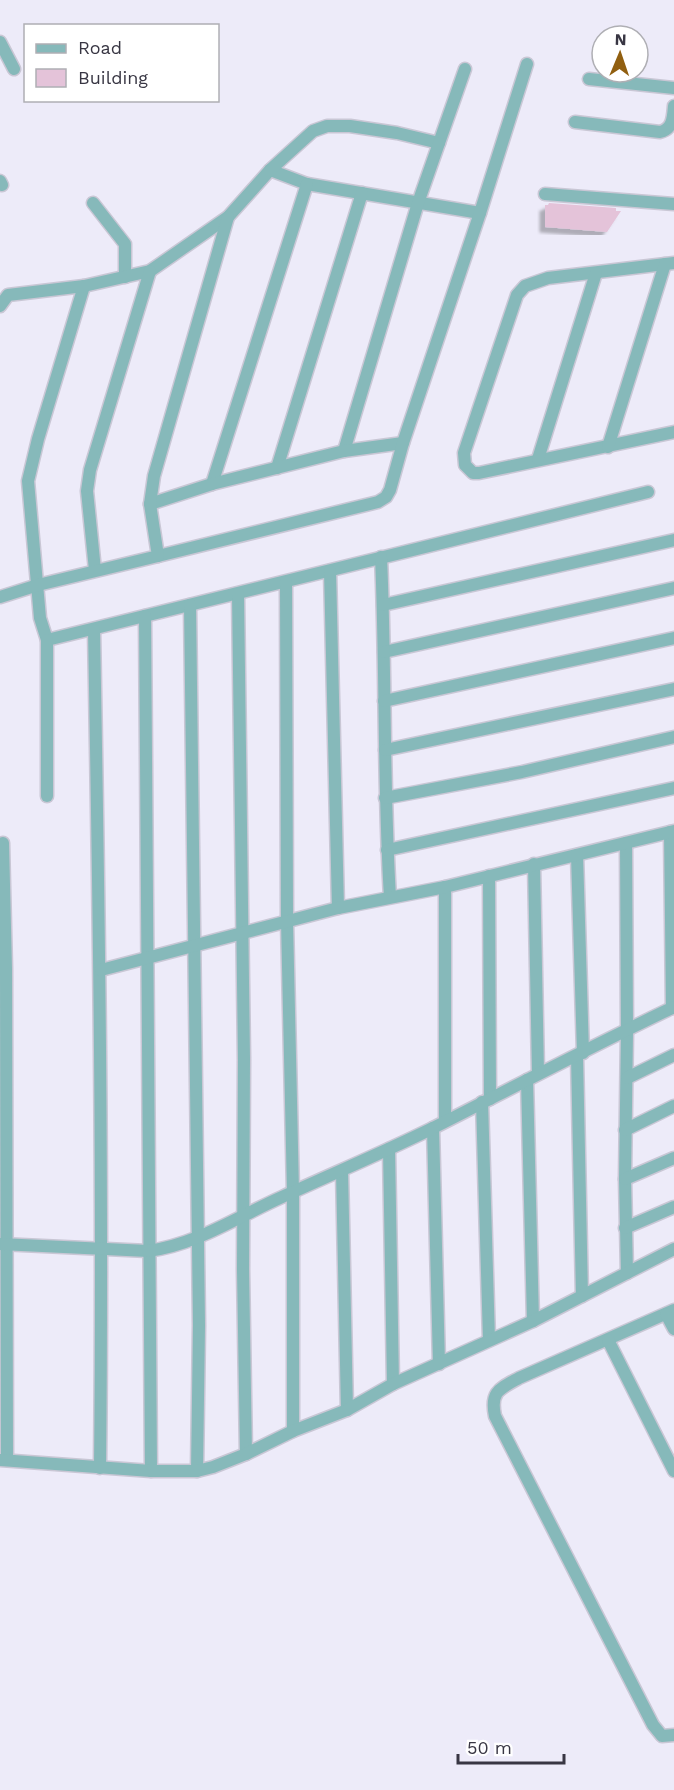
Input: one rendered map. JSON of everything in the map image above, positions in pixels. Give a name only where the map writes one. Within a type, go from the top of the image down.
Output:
[{"type":"street","points":[[0,42],[14,69]]},
{"type":"street","points":[[0,597],[95,570],[378,502],[386,497],[527,64]]},
{"type":"street","points":[[344,451],[418,202],[465,69]]},
{"type":"street","points":[[589,79],[674,88]]},
{"type":"street","points":[[575,122],[660,132],[670,127],[674,106]]},
{"type":"street","points":[[0,306],[4,296],[84,286],[150,271],[228,216],[270,170],[313,131],[327,126],[350,126],[397,133],[440,143]]},
{"type":"street","points":[[270,170],[307,184],[480,213]]},
{"type":"street","points":[[212,484],[307,184]]},
{"type":"street","points":[[277,468],[362,193]]},
{"type":"street","points":[[546,194],[674,204]]},
{"type":"street","points":[[93,203],[125,244],[125,277]]},
{"type":"street","points":[[158,556],[150,504],[154,476],[228,216]]},
{"type":"street","points":[[608,447],[670,263],[534,281],[525,286],[517,295],[465,453],[465,465],[473,473],[608,447],[674,432]]},
{"type":"street","points":[[95,570],[87,491],[90,470],[150,271]]},
{"type":"street","points":[[538,459],[596,273]]},
{"type":"street","points":[[47,796],[47,640],[40,618],[28,482],[38,439],[84,286]]},
{"type":"street","points":[[150,504],[212,484],[344,451],[403,443]]},
{"type":"street","points":[[47,640],[648,492]]},
{"type":"street","points":[[383,604],[674,540]]},
{"type":"street","points":[[381,557],[385,798],[390,897]]},
{"type":"street","points":[[330,571],[338,908]]},
{"type":"street","points":[[286,582],[287,921],[293,1192],[293,1431]]},
{"type":"street","points":[[384,652],[674,588]]},
{"type":"street","points":[[238,594],[246,1454]]},
{"type":"street","points":[[190,605],[199,1325],[197,1471]]},
{"type":"street","points":[[145,616],[151,1471]]},
{"type":"street","points":[[94,630],[101,970],[103,1249],[100,1468]]},
{"type":"street","points":[[384,701],[674,638]]},
{"type":"street","points":[[385,750],[674,689]]},
{"type":"street","points":[[385,798],[522,772],[674,738]]},
{"type":"street","points":[[387,850],[674,788]]},
{"type":"street","points":[[3,1244],[148,1251],[197,1238],[244,1214],[433,1128],[532,1076],[673,1007],[672,831],[445,887],[338,908],[101,970]]},
{"type":"street","points":[[3,843],[6,970],[3,1244],[4,1460],[151,1471],[197,1471],[246,1454],[293,1431],[347,1410],[393,1384],[533,1321],[674,1249]]},
{"type":"street","points":[[626,843],[625,1228],[627,1273]]},
{"type":"street","points":[[577,855],[582,1296]]},
{"type":"street","points":[[533,1321],[534,864]]},
{"type":"street","points":[[489,876],[486,1100],[489,1340]]},
{"type":"street","points":[[445,887],[445,1120]]},
{"type":"street","points":[[627,1078],[674,1055]]},
{"type":"street","points":[[625,1130],[674,1106]]},
{"type":"street","points":[[433,1128],[439,1364]]},
{"type":"street","points":[[389,1149],[393,1384]]},
{"type":"street","points":[[625,1179],[674,1158]]},
{"type":"street","points":[[342,1171],[347,1410]]},
{"type":"street","points":[[625,1228],[674,1207]]},
{"type":"street","points":[[674,1329],[670,1312],[519,1378],[502,1387],[495,1395],[492,1404],[495,1416],[653,1725],[662,1736],[674,1735]]},
{"type":"street","points":[[608,1340],[674,1471]]},
{"type":"building","points":[[549,203],[616,208],[616,211],[621,211],[607,232],[545,227],[545,205]]}]
